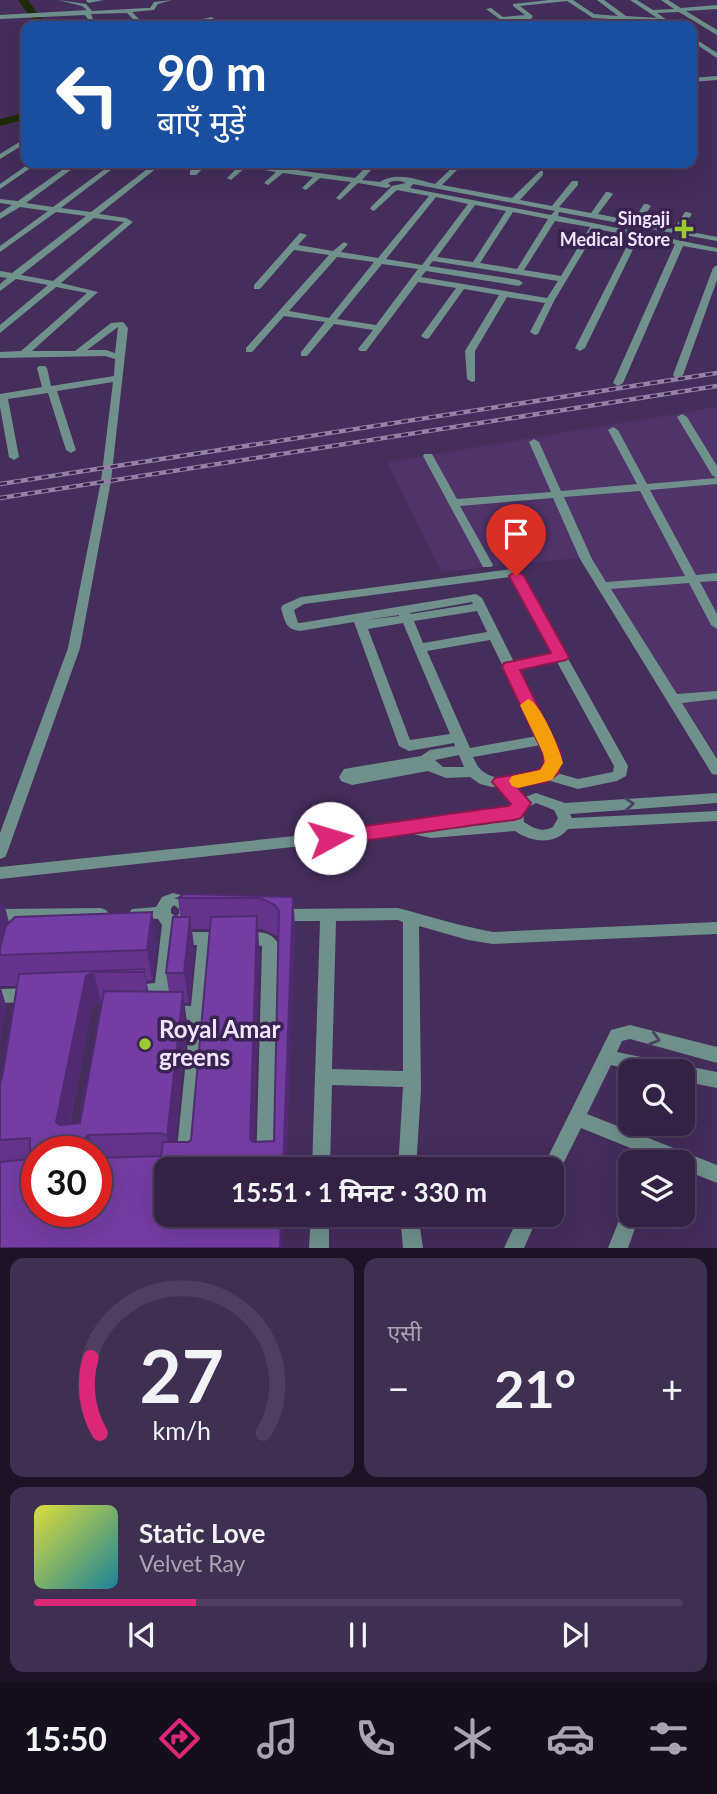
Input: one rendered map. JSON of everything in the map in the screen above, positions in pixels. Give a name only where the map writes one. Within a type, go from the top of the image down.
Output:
[{"type":"street","points":[[61,0],[129,12],[149,10],[156,3],[169,0],[175,6]]},
{"type":"street","points":[[0,17],[75,12],[101,0]]},
{"type":"street","points":[[489,9],[502,19],[530,17],[515,5],[567,0],[593,16],[663,20]]},
{"type":"street","points":[[600,0],[625,18]]},
{"type":"street","points":[[633,0],[663,20]]},
{"type":"street","points":[[664,0],[717,33],[697,37]]},
{"type":"street","points":[[697,0],[717,12]]},
{"type":"street","points":[[541,1],[550,8]]},
{"type":"street","points":[[652,12],[717,7]]},
{"type":"street","points":[[129,12],[138,21]]},
{"type":"street","points":[[201,21],[212,19]]},
{"type":"street","points":[[697,39],[707,41]]},
{"type":"street","points":[[697,41],[717,55]]},
{"type":"street","points":[[697,80],[717,78]]},
{"type":"street","points":[[0,157],[21,143]]},
{"type":"street","points":[[0,187],[27,168]]},
{"type":"street","points":[[0,218],[69,168]]},
{"type":"street","points":[[0,250],[110,168]]},
{"type":"street","points":[[0,288],[152,168]]},
{"type":"street","points":[[192,173],[198,168]]},
{"type":"street","points":[[231,178],[241,168]]},
{"type":"street","points":[[267,168],[385,185],[717,250]]},
{"type":"street","points":[[340,198],[369,168]]},
{"type":"street","points":[[437,187],[456,168]]},
{"type":"street","points":[[268,183],[282,170]]},
{"type":"street","points":[[515,200],[540,173]]},
{"type":"street","points":[[306,188],[319,176]]},
{"type":"street","points":[[385,185],[384,182],[390,179],[409,181],[717,239]]},
{"type":"street","points":[[374,209],[398,188],[408,186],[409,181]]},
{"type":"street","points":[[472,379],[470,351],[519,283],[522,272],[557,209],[575,183]]},
{"type":"street","points":[[593,216],[610,194]]},
{"type":"street","points":[[304,354],[433,196]]},
{"type":"street","points":[[0,201],[129,222],[0,330]]},
{"type":"street","points":[[363,349],[472,204]]},
{"type":"street","points":[[635,224],[647,206]]},
{"type":"street","points":[[475,265],[511,211]]},
{"type":"street","points":[[676,232],[688,214]]},
{"type":"street","points":[[535,332],[550,301],[594,227]]},
{"type":"street","points":[[257,287],[303,235]]},
{"type":"street","points":[[580,348],[636,235]]},
{"type":"street","points":[[618,383],[680,243]]},
{"type":"street","points":[[249,350],[344,244]]},
{"type":"street","points":[[293,247],[519,283]]},
{"type":"street","points":[[430,258],[563,279]]},
{"type":"street","points":[[678,375],[717,268]]},
{"type":"street","points":[[0,274],[94,292],[23,354]]},
{"type":"street","points":[[416,279],[550,301]]},
{"type":"street","points":[[426,336],[462,286]]},
{"type":"street","points":[[283,313],[379,328]]},
{"type":"street","points":[[0,853],[74,648],[106,481],[123,328],[120,324],[114,324],[77,353]]},
{"type":"street","points":[[0,355],[106,352],[119,357]]},
{"type":"street","points":[[42,368],[71,450]]},
{"type":"street","points":[[14,457],[1,396],[118,378]]},
{"type":"street","points":[[682,416],[717,475]]},
{"type":"street","points":[[613,430],[717,625]]},
{"type":"street","points":[[534,442],[586,559],[717,770]]},
{"type":"street","points":[[428,456],[487,565]]},
{"type":"street","points":[[453,503],[717,481]]},
{"type":"street","points":[[462,747],[430,754],[429,763],[434,771],[473,772],[488,781],[501,782],[543,776],[578,784],[608,779],[621,772],[621,766],[516,576],[506,572],[300,601],[287,608],[293,626],[300,627],[360,622],[478,603]]},
{"type":"street","points":[[604,586],[717,577]]},
{"type":"street","points":[[0,873],[412,829],[431,832],[518,814],[540,799],[543,776],[554,763],[545,739],[466,578]]},
{"type":"street","points":[[405,614],[473,772]]},
{"type":"street","points":[[360,622],[404,743],[410,746],[462,747],[545,739]]},
{"type":"street","points":[[418,648],[494,635]]},
{"type":"street","points":[[510,667],[561,657]]},
{"type":"street","points":[[674,699],[717,695]]},
{"type":"street","points":[[378,772],[429,763]]},
{"type":"street","points":[[501,782],[530,834],[546,835],[560,830],[563,817],[552,802],[540,799]]},
{"type":"street","points":[[563,817],[717,798]]},
{"type":"street","points":[[563,817],[717,816]]},
{"type":"street","points":[[264,915],[398,914],[468,934],[493,938],[717,928]]},
{"type":"street","points":[[0,915],[173,925],[205,939],[262,938],[270,943],[265,1157]]},
{"type":"street","points":[[321,1157],[328,915]]},
{"type":"street","points":[[408,1157],[411,1079],[411,916]]},
{"type":"street","points":[[173,925],[161,990],[153,1012],[199,1013]]},
{"type":"street","points":[[185,1157],[205,939]]},
{"type":"street","points":[[122,992],[161,990]]},
{"type":"street","points":[[0,996],[17,1002],[44,995]]},
{"type":"street","points":[[557,1157],[617,1035],[630,1032],[717,1055]]},
{"type":"street","points":[[607,1057],[618,1059]]},
{"type":"street","points":[[695,1076],[717,1080]]},
{"type":"street","points":[[324,1077],[411,1079]]},
{"type":"street","points":[[576,1118],[643,1150]]},
{"type":"street","points":[[695,1168],[717,1174]]},
{"type":"street","points":[[176,1248],[178,1227]]},
{"type":"street","points":[[265,1227],[265,1248]]},
{"type":"street","points":[[319,1248],[320,1227]]},
{"type":"street","points":[[411,1227],[413,1248]]},
{"type":"street","points":[[514,1248],[524,1227]]},
{"type":"street","points":[[618,1248],[626,1227]]},
{"type":"shaded area","points":[[717,407],[717,756],[588,557],[441,572],[387,462]]},
{"type":"building","points":[[185,894],[293,897],[283,1157],[154,1157],[154,1227],[281,1227],[280,1248],[0,1248],[0,1162],[21,1160],[21,1227],[112,1227],[112,1158],[161,1156],[163,1142],[191,1140],[211,917],[257,916],[250,1139],[253,1142],[274,1141],[279,911],[275,905],[260,898],[178,898]]},
{"type":"building","points":[[152,912],[147,950],[0,955],[6,926],[15,917]]},
{"type":"building","points":[[173,917],[190,917],[184,973],[166,973]]},
{"type":"building","points":[[144,969],[144,972],[94,972],[86,976],[56,1122],[59,1125],[80,1123],[104,991],[183,992],[167,1136],[161,1133],[21,1136],[21,1139],[0,1140],[0,1083],[19,974]]},
{"type":"waterway","points":[[23,0],[40,21]]},
{"type":"waterway","points":[[0,123],[21,117]]},
{"type":"railway","points":[[0,484],[717,373]]},
{"type":"railway","points":[[0,498],[717,386]]},
{"type":"slow traffic","points":[[518,781],[540,778],[548,774],[554,763],[552,753],[528,705]]},
{"type":"place","name":"Singaji Medical Store","points":[[684,229]]},
{"type":"place","name":"Royal Amar greens","points":[[145,1044]]},
{"type":"route","points":[[330,838],[412,829],[429,822],[514,813],[521,803],[501,782],[540,778],[548,774],[554,763],[552,753],[510,667],[561,657],[516,576]]}]
